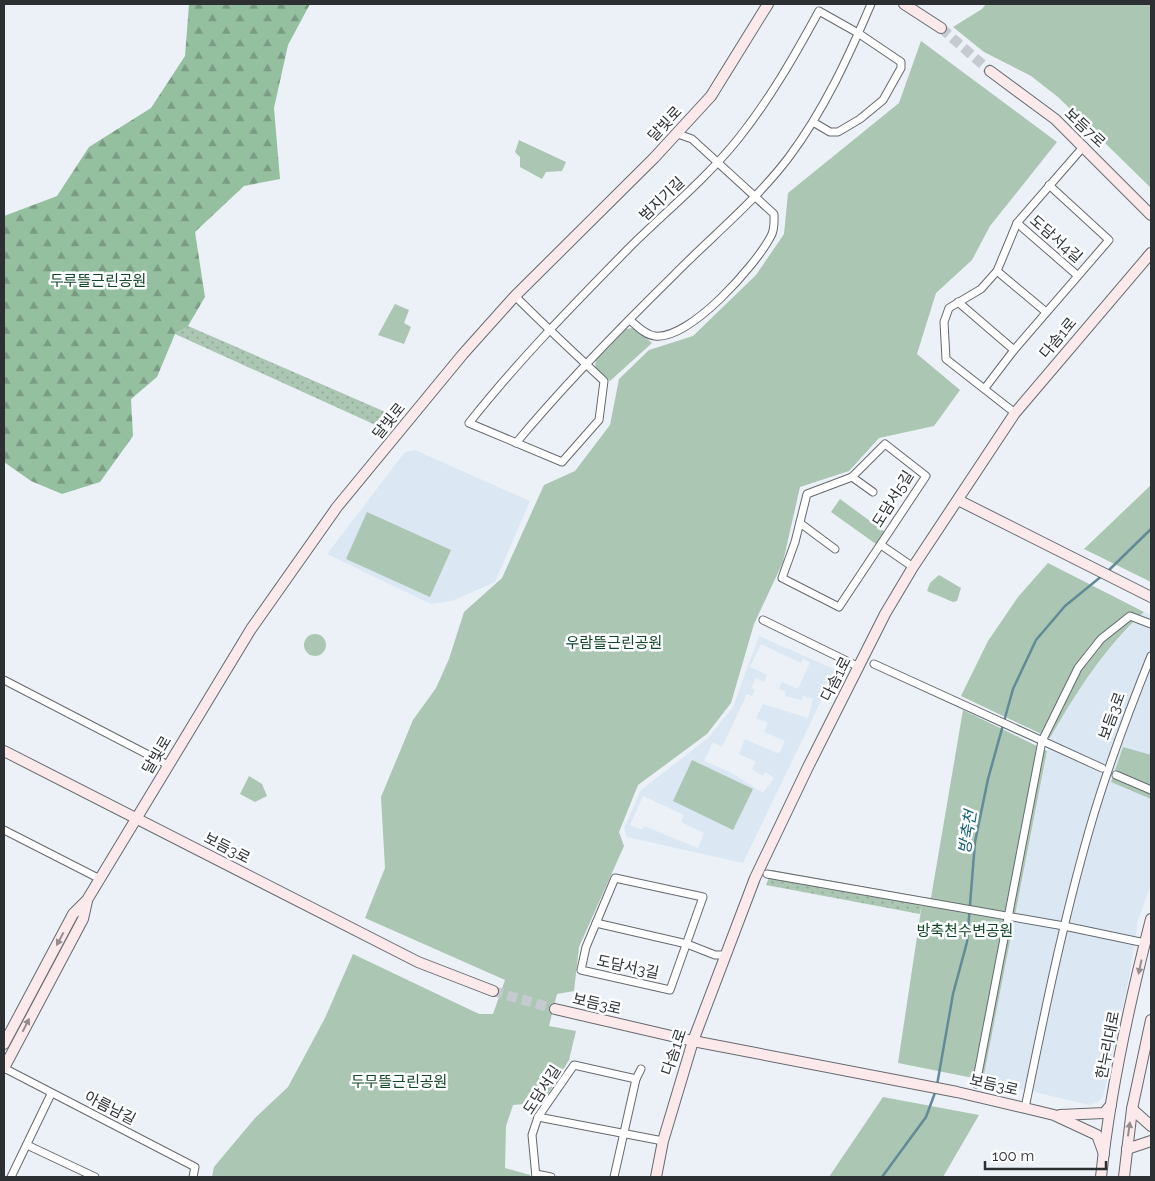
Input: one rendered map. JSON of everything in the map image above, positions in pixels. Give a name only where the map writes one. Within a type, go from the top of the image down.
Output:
[{"type":"street","name":"달빛로","points":[[4,1068],[83,919],[88,900],[136,818],[251,629],[337,507],[463,354],[515,296],[678,134],[711,96],[768,4]]},
{"type":"street","points":[[515,296],[586,365],[604,381],[599,420],[562,462],[516,442],[551,401],[586,365],[755,197],[788,158],[813,122],[837,81],[870,4]]},
{"type":"street","points":[[904,4],[941,28]]},
{"type":"street","name":"범지기길","points":[[516,442],[469,422],[498,386],[550,330],[629,248],[718,162],[771,94],[819,11],[858,33],[901,62],[901,68],[891,87],[877,106],[838,132],[830,132],[813,122]]},
{"type":"street","name":"보듬7로","points":[[990,71],[1055,119],[1151,215]]},
{"type":"street","points":[[630,320],[646,334],[657,336],[686,328],[749,270],[772,235],[775,226],[774,214],[692,139],[678,134]]},
{"type":"street","name":"도담서4길","points":[[1015,413],[946,359],[944,322],[949,308],[980,289],[998,271],[1017,223],[1084,146]]},
{"type":"street","name":"도담서4길","points":[[985,388],[1014,350],[1109,240],[1049,185]]},
{"type":"street","name":"도담서4길","points":[[1017,223],[1077,275]]},
{"type":"street","name":"다솜1로","points":[[656,1177],[663,1141],[693,1041],[758,872],[885,614],[913,567],[1015,413],[1151,252]]},
{"type":"street","points":[[998,271],[1046,312]]},
{"type":"street","points":[[958,302],[1014,350]]},
{"type":"street","name":"도담서5길","points":[[885,444],[926,476],[839,607],[782,578],[800,523],[806,494],[852,477],[885,444]]},
{"type":"street","name":"도담서5길","points":[[852,477],[873,492]]},
{"type":"street","points":[[958,500],[1151,597]]},
{"type":"street","points":[[800,523],[835,549]]},
{"type":"street","name":"도담서5길","points":[[881,545],[913,567]]},
{"type":"street","points":[[976,1084],[1042,740],[1078,668],[1101,639],[1130,616],[1151,624]]},
{"type":"street","points":[[763,620],[859,667]]},
{"type":"street","name":"보듬3로","points":[[555,1009],[693,1041],[914,1083],[1025,1108],[1064,926],[1090,829],[1123,725],[1151,656]]},
{"type":"street","points":[[874,664],[1102,768]]},
{"type":"street","points":[[4,680],[168,765]]},
{"type":"street","name":"보듬3로","points":[[4,751],[418,962],[493,991]]},
{"type":"street","points":[[1116,775],[1151,790]]},
{"type":"street","points":[[4,830],[100,879]]},
{"type":"street","points":[[768,874],[1009,918],[1064,926],[1145,943]]},
{"type":"street","name":"도담서3길","points":[[615,878],[703,897],[687,944],[670,990],[581,970],[586,947],[615,878]]},
{"type":"street","name":"달빛로","points":[[4,1044],[73,914],[88,900]]},
{"type":"street","name":"한누리대로","points":[[1102,1177],[1112,1105],[1151,919]]},
{"type":"street","points":[[596,923],[687,944],[715,955],[726,955]]},
{"type":"street","points":[[1124,1177],[1132,1110],[1151,1020]]},
{"type":"street","name":"도담서길","points":[[551,1177],[536,1176],[532,1135],[538,1117],[574,1065],[636,1079]]},
{"type":"street","name":"아름남길","points":[[4,1068],[50,1094],[195,1167],[193,1177]]},
{"type":"street","points":[[614,1177],[636,1079],[641,1069]]},
{"type":"street","points":[[11,1177],[50,1094]]},
{"type":"street","points":[[1025,1108],[1054,1115],[1080,1116],[1104,1113],[1112,1105]]},
{"type":"street","points":[[1132,1110],[1151,1126]]},
{"type":"street","points":[[1054,1115],[1097,1135],[1104,1154]]},
{"type":"street","points":[[538,1117],[663,1141]]},
{"type":"street","points":[[1126,1149],[1151,1141]]},
{"type":"street","points":[[26,1145],[95,1177]]},
{"type":"shaded area","points":[[415,450],[530,501],[495,582],[452,601],[431,604],[327,554],[405,452]]},
{"type":"shaded area","points":[[1144,612],[1151,615],[1151,885],[1138,920],[1129,978],[1103,1097],[1098,1102],[1090,1105],[983,1080],[1050,738],[1077,690],[1105,652]]},
{"type":"shaded area","points":[[759,636],[836,670],[743,863],[627,837],[624,828],[641,790],[708,738],[733,707]],"holes":[[[761,644],[801,663],[803,659],[810,662],[798,689],[782,682],[779,689],[786,692],[785,696],[802,700],[803,696],[813,699],[808,718],[763,704],[756,718],[768,723],[764,732],[785,741],[779,754],[745,739],[739,754],[756,762],[752,769],[763,776],[765,772],[774,778],[763,793],[732,773],[704,761],[713,742],[722,747],[747,694],[752,696],[755,690],[751,688],[756,678],[764,682],[767,675],[750,667]],[[643,796],[684,815],[681,822],[704,833],[698,848],[644,826],[642,830],[630,825]]]},
{"type":"green space","name":"두루뜰근린공원","points":[[189,4],[310,4],[288,45],[274,108],[280,179],[244,186],[195,232],[205,297],[188,326],[175,334],[157,377],[131,399],[133,436],[100,482],[62,494],[31,481],[4,462],[4,216],[57,196],[89,147],[151,108],[185,56]]},
{"type":"green space","points":[[986,4],[1151,4],[1151,188],[1058,97],[1031,76],[984,52],[953,27],[982,9]]},
{"type":"green space","name":"우람뜰근린공원","points":[[921,41],[1057,142],[990,226],[972,260],[936,293],[917,354],[960,390],[934,426],[879,438],[849,471],[800,487],[783,562],[754,624],[731,703],[707,734],[638,785],[619,832],[624,846],[579,947],[574,991],[557,994],[549,1026],[576,1031],[569,1060],[543,1102],[513,1105],[506,1126],[505,1168],[530,1175],[530,1177],[212,1177],[214,1167],[255,1118],[288,1087],[325,1018],[353,954],[479,1014],[493,1014],[505,980],[365,918],[385,868],[381,797],[413,720],[436,688],[449,659],[464,612],[502,578],[544,485],[575,471],[610,425],[619,379],[649,350],[693,336],[756,275],[784,234],[788,193],[899,103]]},
{"type":"green space","points":[[519,140],[566,162],[562,171],[546,172],[542,179],[520,167],[520,157],[515,152]]},
{"type":"green space","points":[[395,304],[409,310],[404,323],[411,327],[404,344],[378,335]]},
{"type":"green space","points":[[188,326],[390,414],[380,427],[175,334]]},
{"type":"green space","points":[[634,328],[652,343],[610,381],[595,367],[596,360],[626,329]]},
{"type":"green space","points":[[1151,485],[1151,582],[1084,549]]},
{"type":"green space","points":[[840,499],[885,532],[876,544],[831,512]]},
{"type":"green space","points":[[367,512],[451,550],[430,597],[346,559]]},
{"type":"green space","points":[[1048,563],[1144,612],[1116,640],[1092,671],[1050,738],[961,696],[988,641],[1018,597]]},
{"type":"green space","points":[[939,575],[961,588],[957,601],[953,602],[927,591],[930,583]]},
{"type":"green space","points":[[315,634],[323,637],[326,645],[323,653],[315,656],[307,653],[304,645],[307,637]]},
{"type":"green space","name":"방축천수변공원","points":[[963,710],[1047,751],[983,1080],[898,1063],[923,897],[931,898]]},
{"type":"green space","points":[[1123,747],[1151,755],[1151,799],[1111,782]]},
{"type":"green space","points":[[692,760],[753,789],[733,830],[673,801]]},
{"type":"green space","points":[[249,776],[262,784],[267,796],[255,802],[240,794]]},
{"type":"green space","points":[[772,870],[923,897],[920,914],[766,885]]},
{"type":"green space","points":[[883,1097],[979,1115],[943,1177],[829,1177]]},
{"type":"waterway","name":"방축천","points":[[1107,572],[1151,529]]},
{"type":"waterway","name":"방축천","points":[[937,1085],[953,994],[967,942],[975,842],[988,779],[1013,689],[1036,640],[1065,606],[1103,575]]},
{"type":"waterway","name":"방축천","points":[[882,1177],[926,1117],[936,1090]]},
{"type":"tunnel","points":[[941,28],[990,71]]},
{"type":"tunnel","points":[[493,991],[555,1009]]},
{"type":"park label","name":"두무뜰근린공원","points":[[399,1082]]}]
